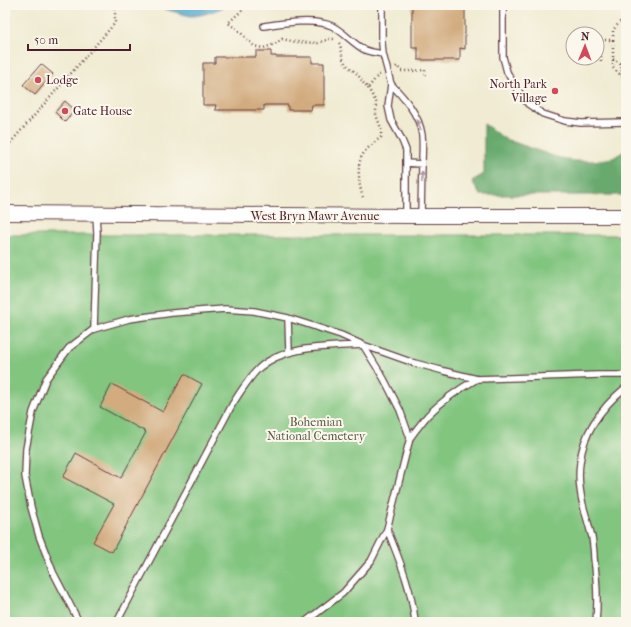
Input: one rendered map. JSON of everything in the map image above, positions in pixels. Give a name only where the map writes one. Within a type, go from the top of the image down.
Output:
[{"type":"street","name":"West Bryn Mawr Avenue","points":[[5,213],[626,216]]},
{"type":"lane","points":[[382,5],[382,43],[387,71],[391,84],[411,107],[419,123],[422,135],[421,216]]},
{"type":"lane","points":[[503,5],[503,57],[507,72],[528,104],[543,114],[564,121],[626,122]]},
{"type":"lane","points":[[264,26],[306,22],[331,25],[344,33],[365,50],[383,54]]},
{"type":"lane","points":[[391,84],[388,106],[391,120],[406,150],[406,216]]},
{"type":"lane","points":[[406,163],[422,164]]},
{"type":"lane","points":[[94,329],[96,214]]},
{"type":"lane","points":[[79,622],[53,572],[39,536],[31,507],[25,476],[26,449],[33,412],[46,379],[69,348],[94,329],[128,319],[172,313],[225,309],[254,311],[288,318],[341,335],[363,345],[411,362],[477,379],[626,375]]},
{"type":"lane","points":[[288,318],[289,352]]},
{"type":"lane","points":[[117,622],[232,405],[247,382],[271,359],[289,352],[363,345]]},
{"type":"lane","points":[[363,345],[384,379],[400,410],[410,438]]},
{"type":"lane","points":[[305,622],[343,593],[371,561],[387,529],[410,438],[428,416],[442,403],[460,389],[477,379]]},
{"type":"lane","points":[[596,622],[597,583],[592,539],[583,504],[579,464],[586,439],[597,416],[615,396],[626,387]]},
{"type":"lane","points":[[387,529],[404,571],[414,608],[415,622]]},
{"type":"path","points":[[5,149],[115,23],[115,5]]},
{"type":"path","points":[[248,5],[228,23],[238,30],[254,46],[263,48],[275,44],[282,39],[296,42],[318,43],[329,39],[337,39],[340,45],[343,60],[348,68],[358,74],[364,85],[368,88],[376,102],[376,115],[381,128],[381,137],[367,149],[361,158],[359,184],[363,197]]},
{"type":"path","points":[[626,15],[613,30],[613,68],[626,80]]},
{"type":"path","points":[[605,40],[613,40]]},
{"type":"path","points":[[613,59],[620,63],[622,69],[621,75]]},
{"type":"path","points":[[368,88],[379,74],[397,66],[401,71],[425,70],[426,78]]},
{"type":"green space","points":[[484,124],[505,139],[553,156],[574,161],[594,161],[613,158],[626,150],[626,195],[480,195],[472,181],[484,174]]},
{"type":"green space","name":"Bohemian National Cemetery","points":[[5,235],[626,235],[626,622],[5,622]]},
{"type":"water","points":[[150,5],[228,5],[205,14],[190,16]]},
{"type":"building","points":[[412,5],[465,5],[465,49],[460,48],[460,60],[418,60],[418,48],[412,48]]},
{"type":"building","points":[[256,51],[271,51],[271,56],[276,57],[312,57],[312,63],[324,63],[324,105],[312,105],[311,110],[288,110],[288,105],[264,105],[264,110],[215,110],[216,105],[203,105],[203,63],[215,63],[215,57],[256,57]]},
{"type":"building","name":"Lodge","points":[[41,64],[53,74],[35,95],[23,85]]},
{"type":"building","name":"Gate House","points":[[65,101],[75,110],[65,122],[55,112]]},
{"type":"building","points":[[184,374],[202,384],[112,552],[93,542],[114,504],[63,477],[76,453],[121,478],[146,432],[100,407],[112,384],[163,412]]},
{"type":"place","name":"Lodge","points":[[38,80]]},
{"type":"place","name":"North Park Village","points":[[555,91]]},
{"type":"place","name":"Gate House","points":[[65,111]]}]
